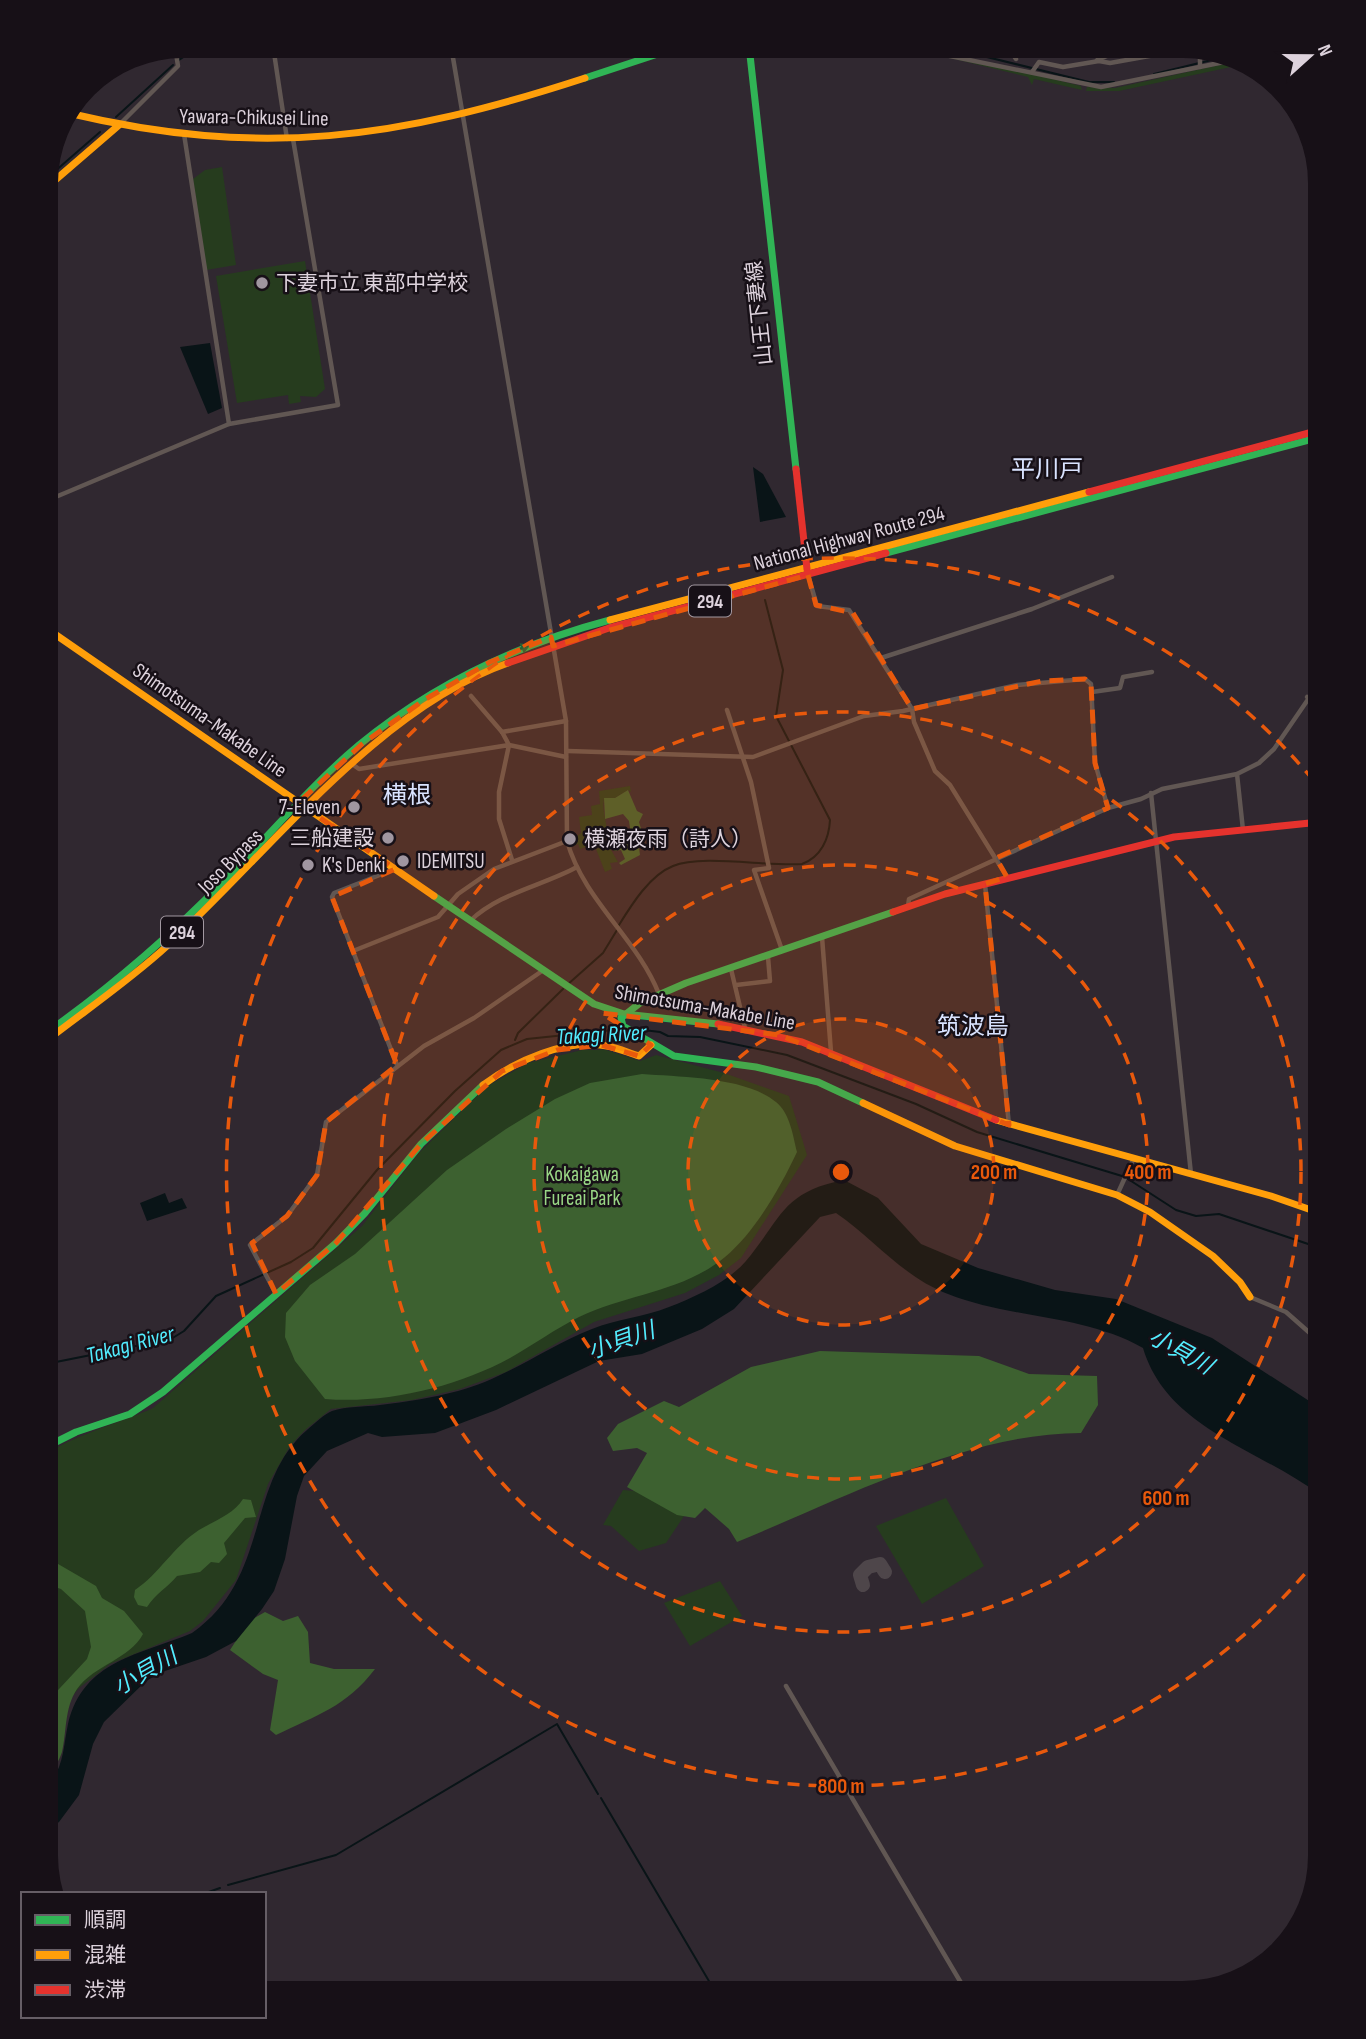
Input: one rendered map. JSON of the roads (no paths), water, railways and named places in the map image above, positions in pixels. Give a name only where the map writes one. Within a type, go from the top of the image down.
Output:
[{"type":"main road","name":"Yawara-Chikusei Line","points":[[78,115],[119,125],[184,134],[290,139],[365,134],[462,115],[644,58]]},
{"type":"main road","name":"山王下妻線","points":[[750,58],[807,571]]},
{"type":"main road","points":[[58,178],[119,125]]},
{"type":"main road","name":"National Highway Route 294","points":[[306,808],[352,763],[402,723],[462,685],[553,646],[807,571],[1308,434]]},
{"type":"main road","name":"National Highway Route 294","points":[[247,857],[298,803],[362,744],[424,700],[490,662],[551,637],[1308,441]]},
{"type":"main road","name":"Shimotsuma-Makabe Line","points":[[58,636],[565,987],[594,1004],[624,1014],[745,1028],[779,1035],[831,1052],[957,1107],[1009,1125],[1132,1162],[1191,1174],[1308,1209]]},
{"type":"main road","name":"Joso Bypass","points":[[58,1032],[166,947],[306,808]]},
{"type":"main road","points":[[1250,1297],[1240,1282],[1213,1256],[1150,1212],[1117,1195],[956,1146],[818,1082],[756,1067],[681,1058],[652,1045],[627,1029],[624,1014],[659,994],[731,968],[908,906],[1007,877],[1154,841],[1308,823]]},
{"type":"main road","name":"Joso Bypass","points":[[58,1023],[163,940],[247,857]]},
{"type":"main road","points":[[58,1442],[148,1404],[336,1243],[365,1213],[416,1150],[480,1087],[502,1071],[532,1057],[557,1050],[601,1045],[639,1056],[652,1045]]},
{"type":"street","points":[[119,125],[178,66],[176,58]]},
{"type":"street","points":[[58,496],[229,424],[338,405],[275,58]]},
{"type":"street","points":[[453,58],[566,721],[567,841],[577,867],[612,923],[646,964],[659,994]]},
{"type":"street","points":[[961,58],[1101,87],[1219,63]]},
{"type":"street","points":[[1090,63],[1102,58]]},
{"type":"street","points":[[1032,72],[1039,61],[1063,67],[1140,58]]},
{"type":"street","points":[[1200,59],[1200,67]]},
{"type":"street","points":[[184,134],[229,424]]},
{"type":"street","points":[[807,571],[817,606],[853,613],[912,709],[914,722],[935,771],[950,785],[1007,877]]},
{"type":"street","points":[[881,658],[1032,609],[1112,577]]},
{"type":"street","points":[[1092,692],[1120,688],[1123,677],[1152,672]]},
{"type":"street","points":[[352,763],[359,769],[509,745],[567,754],[753,757],[864,716],[912,709],[972,693],[1042,681],[1085,679],[1091,684],[1095,763],[1108,808]]},
{"type":"street","points":[[471,696],[502,732],[509,745],[499,792],[499,820],[512,860]]},
{"type":"street","points":[[908,906],[909,899],[1108,808],[1141,799],[1151,793],[1237,774],[1259,763],[1275,749],[1307,697]]},
{"type":"street","points":[[727,710],[744,756],[768,861],[769,868],[754,870],[782,951]]},
{"type":"street","points":[[502,732],[566,721]]},
{"type":"street","points":[[1237,774],[1243,830]]},
{"type":"street","points":[[1151,793],[1191,1174]]},
{"type":"street","points":[[353,951],[438,916],[467,887],[512,860],[567,841]]},
{"type":"street","points":[[470,921],[487,905],[555,879],[577,867]]},
{"type":"street","points":[[395,869],[332,894],[397,1065]]},
{"type":"street","points":[[985,884],[1009,1125]]},
{"type":"street","points":[[822,937],[831,1052]]},
{"type":"street","points":[[736,985],[770,981],[768,957]]},
{"type":"street","points":[[731,968],[745,1028]]},
{"type":"street","points":[[276,1294],[250,1245],[286,1216],[317,1175],[326,1122],[397,1065],[432,1041],[474,1018],[542,971]]},
{"type":"street","points":[[1117,1195],[1132,1162]]},
{"type":"street","points":[[1250,1297],[1286,1312],[1308,1331]]},
{"type":"street","points":[[786,1686],[960,1981]]},
{"type":"water","points":[[210,343],[222,408],[208,414],[180,347]]},
{"type":"water","points":[[753,467],[763,474],[786,517],[760,522]]},
{"type":"water","name":"小貝川","points":[[844,1180],[878,1198],[921,1244],[978,1268],[1055,1290],[1116,1299],[1212,1338],[1308,1400],[1308,1487],[1218,1435],[1194,1418],[1172,1399],[1155,1376],[1143,1348],[1096,1329],[997,1308],[948,1294],[903,1268],[836,1213],[820,1217],[734,1309],[702,1329],[642,1354],[599,1361],[496,1410],[435,1433],[382,1437],[368,1433],[327,1451],[304,1476],[297,1496],[285,1559],[274,1591],[262,1609],[236,1641],[206,1657],[162,1672],[146,1681],[104,1722],[93,1744],[79,1795],[58,1823],[58,1770],[68,1724],[86,1686],[116,1663],[192,1633],[217,1611],[235,1586],[247,1559],[274,1476],[287,1452],[319,1419],[337,1409],[419,1400],[476,1385],[592,1329],[689,1299],[739,1269],[785,1209],[795,1200],[823,1185]]},
{"type":"water","points":[[165,1193],[169,1203],[182,1198],[187,1208],[147,1221],[140,1203]]},
{"type":"waterway","points":[[991,58],[1089,82],[1114,82]]},
{"type":"waterway","points":[[1154,74],[1210,60]]},
{"type":"waterway","points":[[116,117],[173,65]]},
{"type":"waterway","points":[[59,168],[100,132]]},
{"type":"waterway","points":[[619,925],[649,883],[673,866],[701,861],[802,864],[814,857],[826,840],[830,820],[776,716],[783,670],[765,600]]},
{"type":"waterway","points":[[567,985],[603,953],[617,930]]},
{"type":"waterway","points":[[515,1040],[518,1033],[563,989]]},
{"type":"waterway","name":"Takagi River","points":[[58,1362],[171,1339],[184,1331],[216,1296],[291,1262],[313,1248],[377,1170],[455,1091],[501,1050],[527,1039],[623,1029]]},
{"type":"waterway","name":"Takagi River","points":[[635,1029],[660,1032],[668,1036],[700,1037],[787,1055],[916,1104],[977,1132],[1122,1176]]},
{"type":"waterway","name":"Takagi River","points":[[1128,1179],[1176,1210],[1196,1216],[1219,1214],[1308,1244]]},
{"type":"waterway","points":[[228,1885],[336,1855],[557,1724],[598,1794]]},
{"type":"waterway","points":[[601,1798],[709,1981]]},
{"type":"waterway","points":[[209,1892],[220,1888]]},
{"type":"place","name":"下妻市立 東部中学校","points":[[262,283]]},
{"type":"place","name":"7-Eleven","points":[[354,807]]},
{"type":"place","name":"三船建設","points":[[388,838]]},
{"type":"place","name":"横瀬夜雨（詩人）","points":[[570,839]]},
{"type":"place","name":"IDEMITSU","points":[[403,861]]},
{"type":"place","name":"K's Denki","points":[[308,865]]},
{"type":"district","name":"平川戸","points":[[1047,469]]},
{"type":"district","name":"横根","points":[[407,795]]},
{"type":"district","name":"筑波島","points":[[973,1026]]},
{"type":"park label","name":"Kokaigawa Fureai Park","points":[[582,1186]]}]
